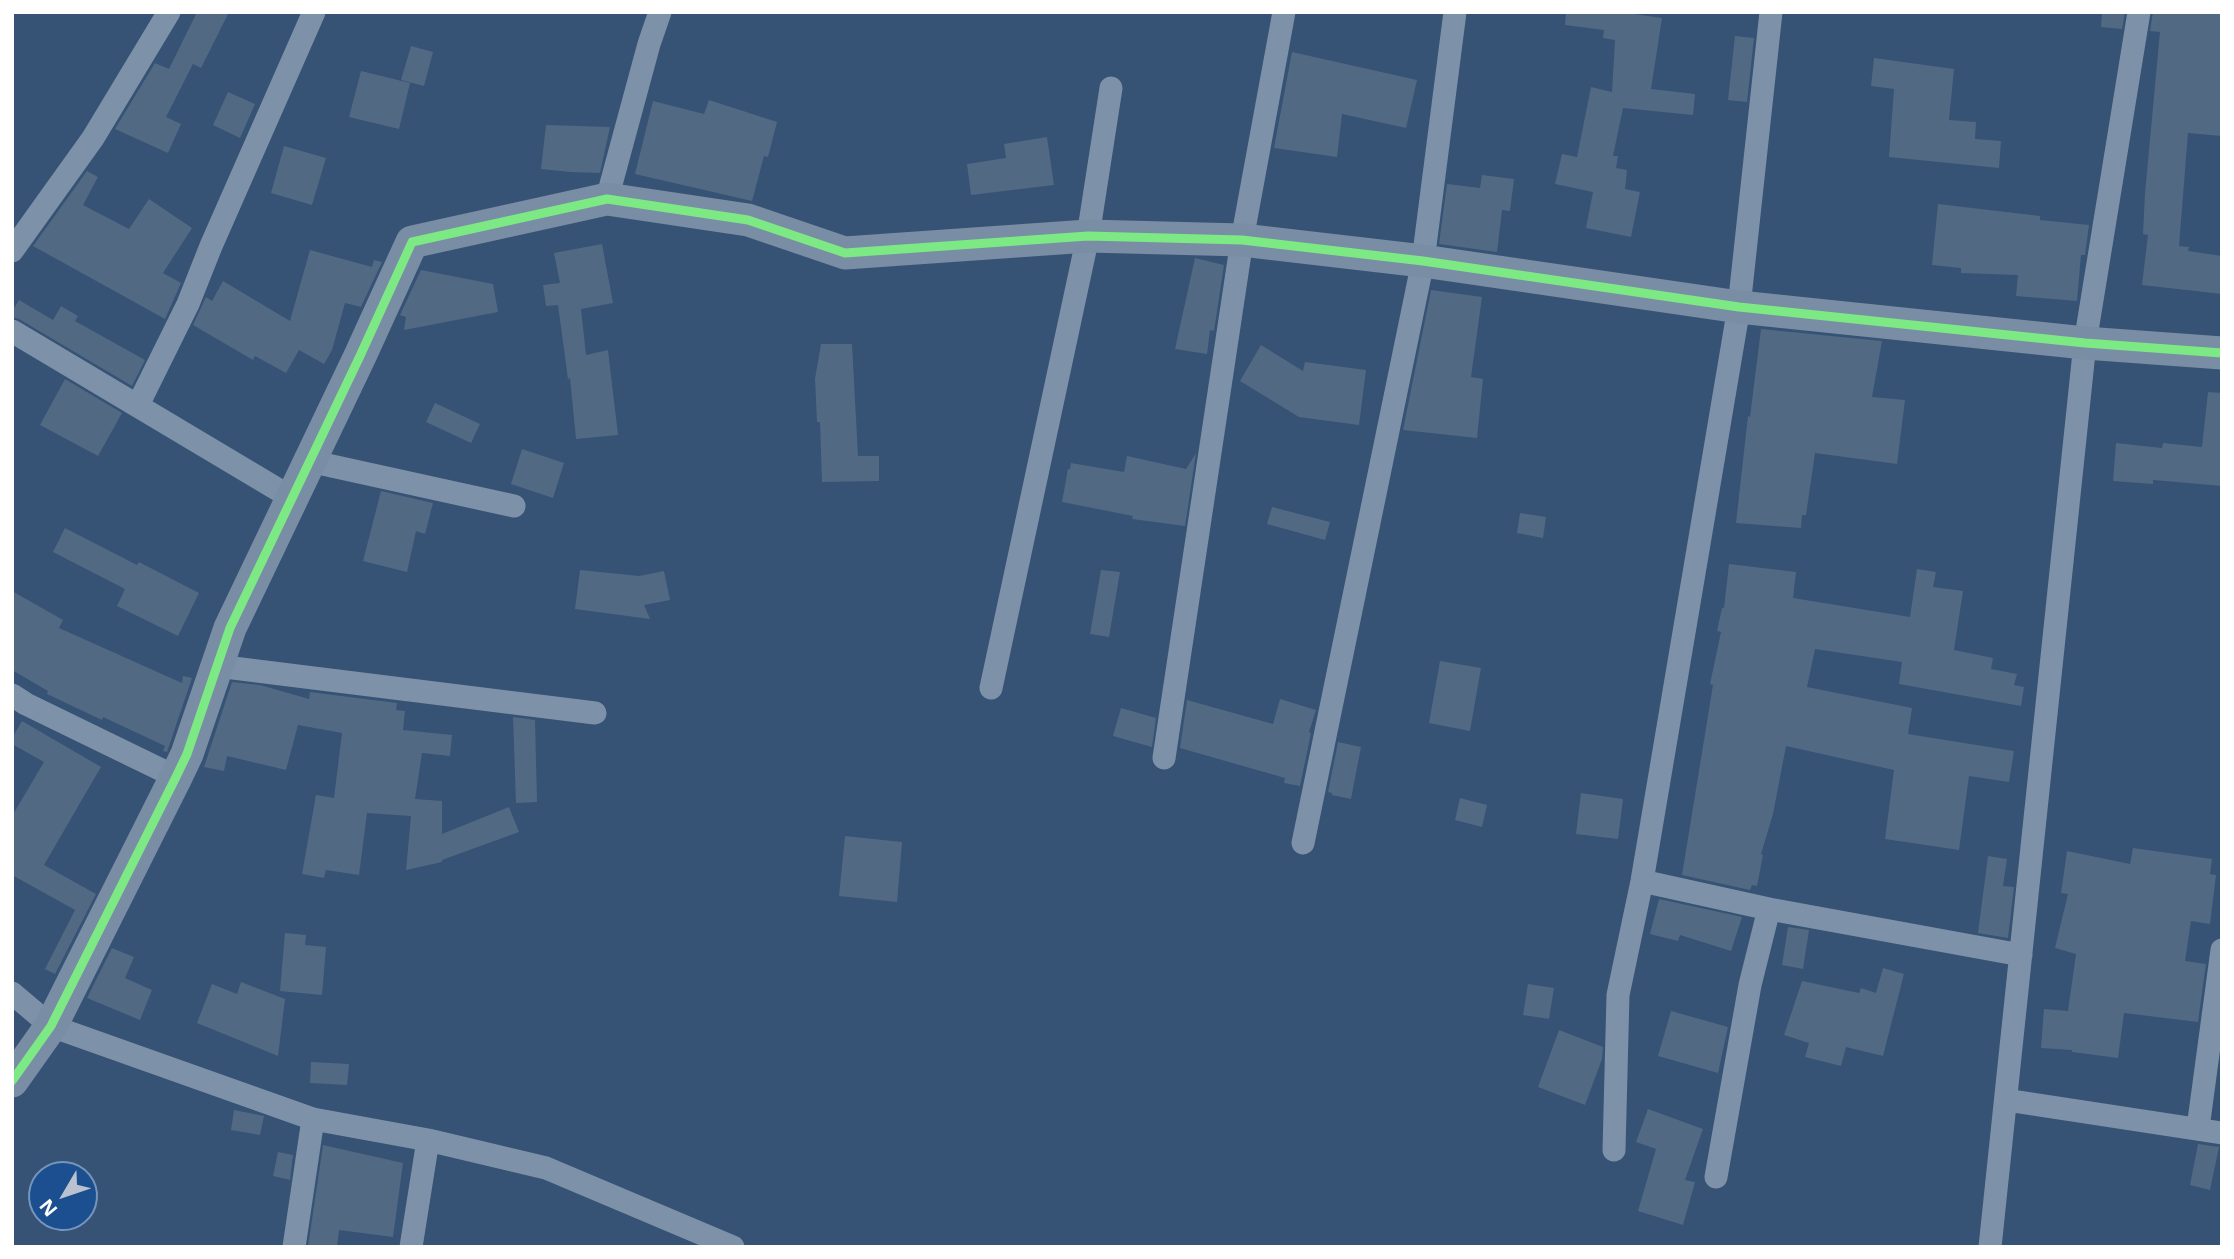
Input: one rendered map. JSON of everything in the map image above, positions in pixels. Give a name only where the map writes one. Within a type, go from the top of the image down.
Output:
[{"type":"street","points":[[12,251],[93,138],[169,12]]},
{"type":"street","points":[[138,405],[188,304],[314,12]]},
{"type":"street","points":[[607,199],[660,12]]},
{"type":"street","points":[[1164,758],[1242,240],[1284,12]]},
{"type":"street","points":[[1303,843],[1423,261],[1455,12]]},
{"type":"street","points":[[1614,1150],[1618,995],[1642,881],[1739,307],[1771,12]]},
{"type":"street","points":[[1990,1247],[2085,343],[2139,12]]},
{"type":"street","points":[[991,688],[1088,236],[1111,88]]},
{"type":"street","points":[[12,1081],[51,1026],[187,754],[230,628],[412,242],[607,199],[748,220],[845,253],[1088,236],[1242,240],[1423,261],[1739,307],[2085,343],[2222,353]]},
{"type":"street","points":[[12,331],[292,498]]},
{"type":"street","points":[[309,461],[514,506]]},
{"type":"street","points":[[217,666],[595,713]]},
{"type":"street","points":[[12,695],[176,777]]},
{"type":"street","points":[[1642,881],[1769,909],[2021,955]]},
{"type":"street","points":[[1716,1177],[1751,985],[1769,909]]},
{"type":"street","points":[[2198,1128],[2222,950]]},
{"type":"street","points":[[12,993],[51,1026],[313,1119],[428,1140],[547,1168],[733,1247]]},
{"type":"street","points":[[2006,1100],[2222,1133]]},
{"type":"street","points":[[294,1247],[313,1119]]},
{"type":"street","points":[[411,1247],[428,1140]]},
{"type":"building","points":[[197,12],[229,12],[201,68],[193,64],[166,117],[181,124],[168,153],[115,129],[155,63],[169,69]]},
{"type":"building","points":[[1566,12],[1620,12],[1662,18],[1651,89],[1695,94],[1693,115],[1623,108],[1613,156],[1618,156],[1616,168],[1627,170],[1625,189],[1640,192],[1631,237],[1586,228],[1593,192],[1555,184],[1562,154],[1577,157],[1591,87],[1612,92],[1615,40],[1603,38],[1604,30],[1565,25]]},
{"type":"building","points":[[2102,12],[2125,12],[2122,29],[2101,27]]},
{"type":"building","points":[[2153,12],[2222,12],[2222,136],[2188,133],[2179,246],[2189,247],[2188,251],[2222,256],[2222,294],[2142,285],[2148,235],[2143,234],[2145,193],[2160,32],[2150,31]]},
{"type":"building","points":[[1735,36],[1754,38],[1747,102],[1728,100]]},
{"type":"building","points":[[411,46],[433,52],[424,86],[401,80]]},
{"type":"building","points":[[1292,52],[1417,80],[1406,128],[1342,114],[1337,157],[1274,148]]},
{"type":"building","points":[[1874,58],[1954,69],[1949,120],[1976,122],[1975,139],[2001,141],[1999,168],[1889,157],[1894,89],[1871,86]]},
{"type":"building","points":[[361,71],[410,83],[399,129],[349,117]]},
{"type":"building","points":[[228,92],[255,104],[240,138],[213,125]]},
{"type":"building","points":[[709,100],[777,122],[768,157],[764,156],[752,201],[635,174],[653,101],[704,114]]},
{"type":"building","points":[[546,125],[610,127],[600,173],[541,169]]},
{"type":"building","points":[[1047,137],[1054,185],[971,195],[967,164],[1006,158],[1004,144]]},
{"type":"building","points":[[284,146],[326,158],[312,205],[271,193]]},
{"type":"building","points":[[87,171],[98,177],[83,205],[129,229],[149,199],[192,228],[163,273],[181,283],[165,319],[33,246]]},
{"type":"building","points":[[1482,175],[1514,179],[1510,211],[1502,210],[1497,252],[1439,244],[1447,184],[1480,188]]},
{"type":"building","points":[[1938,204],[2040,216],[2040,220],[2089,225],[2085,255],[2081,255],[2077,301],[2016,296],[2018,275],[1961,273],[1961,268],[1932,265]]},
{"type":"building","points":[[602,244],[613,303],[581,309],[586,355],[608,350],[618,435],[576,439],[570,378],[568,379],[558,305],[546,306],[543,285],[560,283],[554,253]]},
{"type":"building","points":[[310,250],[372,267],[374,260],[382,262],[361,307],[345,303],[332,350],[324,364],[299,350],[286,373],[255,356],[253,360],[193,325],[206,297],[212,301],[223,281],[290,321]]},
{"type":"building","points":[[1195,258],[1224,265],[1214,331],[1210,330],[1207,354],[1175,349]]},
{"type":"building","points":[[421,270],[493,284],[498,312],[404,330],[406,317],[400,315]]},
{"type":"building","points":[[1431,290],[1482,297],[1471,377],[1483,379],[1477,438],[1403,430]]},
{"type":"building","points":[[19,300],[53,320],[61,306],[78,316],[75,321],[145,360],[132,386],[12,317],[12,311]]},
{"type":"building","points":[[1761,329],[1882,341],[1872,397],[1905,400],[1897,464],[1815,453],[1806,515],[1802,515],[1801,528],[1736,523]]},
{"type":"building","points":[[821,344],[852,344],[858,456],[879,456],[879,481],[822,482],[815,379]]},
{"type":"building","points":[[1261,345],[1303,371],[1305,362],[1366,370],[1359,425],[1299,417],[1240,381]]},
{"type":"building","points":[[65,379],[122,413],[98,456],[40,425]]},
{"type":"building","points":[[2208,392],[2222,393],[2222,486],[2153,480],[2153,484],[2113,481],[2116,443],[2162,448],[2163,443],[2202,447]]},
{"type":"building","points":[[435,403],[480,424],[471,443],[426,422]]},
{"type":"building","points":[[522,449],[564,463],[553,498],[511,484]]},
{"type":"building","points":[[1196,453],[1185,526],[1132,519],[1133,516],[1062,502],[1071,463],[1124,472],[1127,456],[1186,469]]},
{"type":"building","points":[[381,491],[433,503],[425,534],[416,531],[407,572],[363,561]]},
{"type":"building","points":[[1272,507],[1330,522],[1325,540],[1267,524]]},
{"type":"building","points":[[1520,513],[1546,517],[1543,538],[1517,533]]},
{"type":"building","points":[[65,528],[199,593],[178,636],[117,606],[125,589],[53,552]]},
{"type":"building","points":[[1729,564],[1796,572],[1793,598],[1910,617],[1917,569],[1936,572],[1933,587],[1963,591],[1954,650],[1993,658],[1991,669],[2017,674],[2014,685],[2024,687],[2021,706],[1899,684],[1902,662],[1815,649],[1807,687],[1912,708],[1908,734],[2014,751],[2009,782],[1969,776],[1959,850],[1885,839],[1894,770],[1786,746],[1773,814],[1761,854],[1763,855],[1757,886],[1752,885],[1750,890],[1682,875],[1713,685],[1710,684],[1721,632],[1717,631],[1724,608]]},
{"type":"building","points":[[580,570],[639,576],[664,571],[670,600],[644,605],[650,619],[575,609]]},
{"type":"building","points":[[1101,570],[1120,572],[1109,637],[1090,634]]},
{"type":"building","points":[[12,591],[63,620],[59,628],[182,683],[183,676],[192,678],[167,752],[163,751],[165,746],[47,694],[48,691],[12,670]]},
{"type":"building","points":[[1440,661],[1481,668],[1470,731],[1429,723]]},
{"type":"building","points":[[232,682],[260,685],[309,699],[310,692],[397,703],[396,710],[405,711],[403,730],[452,735],[450,756],[422,753],[415,799],[442,801],[442,834],[509,807],[519,832],[442,862],[406,870],[411,816],[367,813],[359,875],[326,870],[324,878],[302,874],[316,795],[334,798],[342,733],[298,725],[286,770],[227,756],[224,771],[204,767]]},
{"type":"building","points":[[1280,699],[1316,710],[1309,732],[1311,733],[1300,786],[1284,783],[1285,778],[1180,748],[1187,700],[1273,724]]},
{"type":"building","points":[[1121,708],[1156,718],[1152,747],[1113,736]]},
{"type":"building","points":[[513,717],[535,720],[537,802],[516,803]]},
{"type":"building","points":[[22,721],[101,767],[44,865],[96,894],[55,974],[45,969],[75,910],[12,875],[12,816],[44,762],[12,744],[12,738]]},
{"type":"building","points":[[1338,742],[1361,747],[1351,799],[1328,792]]},
{"type":"building","points":[[1581,793],[1623,799],[1618,839],[1576,834]]},
{"type":"building","points":[[1460,798],[1487,805],[1482,827],[1455,820]]},
{"type":"building","points":[[845,836],[902,842],[897,902],[839,896]]},
{"type":"building","points":[[2133,848],[2212,859],[2210,874],[2216,875],[2210,924],[2191,921],[2185,961],[2206,964],[2198,1022],[2124,1013],[2118,1058],[2041,1048],[2044,1009],[2068,1011],[2076,954],[2055,948],[2068,894],[2061,893],[2067,851],[2130,864]]},
{"type":"building","points":[[1988,856],[2007,859],[2003,886],[2014,887],[2008,938],[1978,933]]},
{"type":"building","points":[[1659,899],[1742,917],[1731,951],[1680,935],[1678,941],[1650,934]]},
{"type":"building","points":[[1788,927],[1809,930],[1803,969],[1782,965]]},
{"type":"building","points":[[285,933],[306,935],[305,945],[326,947],[322,995],[280,991]]},
{"type":"building","points":[[112,948],[134,957],[125,978],[152,990],[140,1020],[87,998]]},
{"type":"building","points":[[1883,968],[1904,974],[1883,1056],[1846,1047],[1841,1066],[1805,1057],[1809,1043],[1784,1035],[1802,981],[1859,993],[1861,988],[1876,993]]},
{"type":"building","points":[[241,982],[285,999],[278,1056],[197,1023],[212,984],[237,994]]},
{"type":"building","points":[[1528,984],[1554,988],[1549,1019],[1523,1015]]},
{"type":"building","points":[[1671,1011],[1728,1027],[1718,1073],[1658,1056]]},
{"type":"building","points":[[1559,1030],[1603,1047],[1602,1059],[1585,1105],[1538,1087]]},
{"type":"building","points":[[311,1062],[349,1064],[347,1085],[310,1083]]},
{"type":"building","points":[[1648,1109],[1703,1129],[1685,1180],[1695,1182],[1683,1225],[1638,1211],[1656,1149],[1636,1142]]},
{"type":"building","points":[[234,1110],[264,1116],[260,1135],[231,1130]]},
{"type":"building","points":[[2198,1144],[2219,1147],[2210,1190],[2190,1185]]},
{"type":"building","points":[[323,1145],[403,1163],[393,1237],[339,1230],[337,1247],[308,1247]]},
{"type":"building","points":[[278,1152],[293,1155],[290,1180],[273,1176]]},
{"type":"cycle path","points":[[12,1081],[51,1026],[187,754],[230,628],[412,242],[607,199],[748,220],[845,253],[1088,236],[1242,240],[1423,261],[1739,307],[2085,343],[2222,353]]}]
